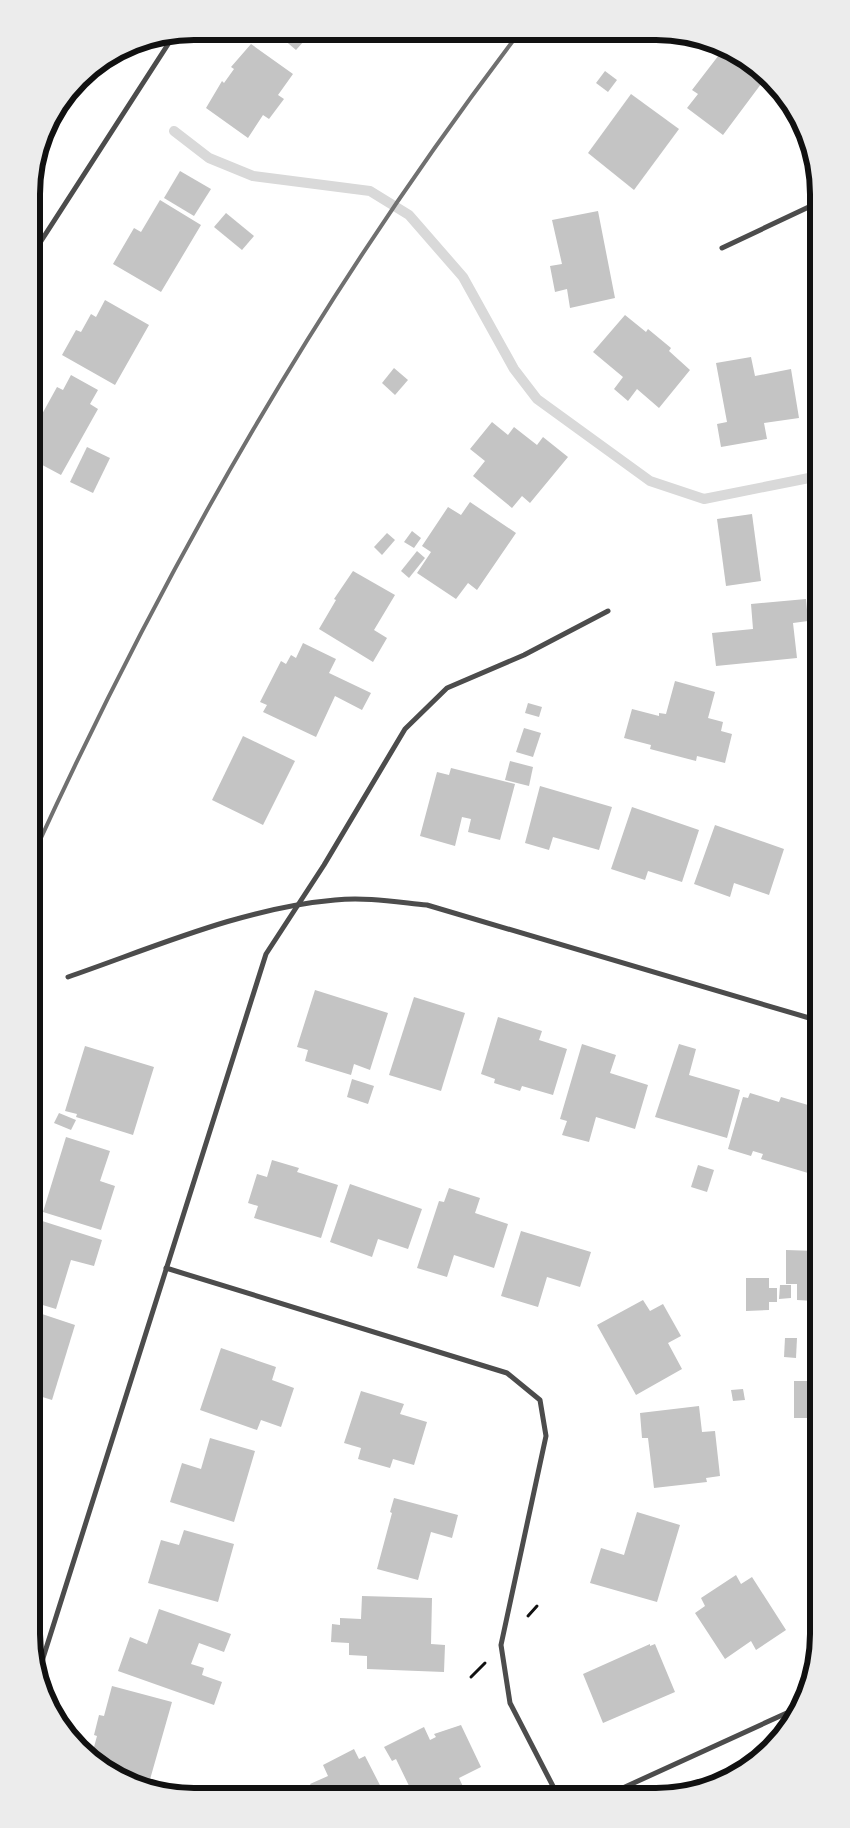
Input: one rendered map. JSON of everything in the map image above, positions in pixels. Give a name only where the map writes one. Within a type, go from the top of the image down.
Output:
[{"type":"street","points":[[40,243],[169,42]]},
{"type":"street","points":[[722,248],[810,206]]},
{"type":"street","points":[[42,1660],[266,954],[298,906],[405,729],[447,688],[524,655],[608,611]]},
{"type":"street","points":[[68,977],[263,911],[334,900],[361,899],[426,905],[810,1018]]},
{"type":"street","points":[[166,1268],[507,1373],[540,1400],[546,1436],[501,1645],[510,1703],[554,1788]]},
{"type":"street","points":[[623,1788],[788,1712]]},
{"type":"building","points":[[284,40],[305,40],[296,50]]},
{"type":"building","points":[[251,44],[293,74],[278,95],[284,99],[269,119],[263,115],[248,138],[206,108],[222,81],[224,83],[234,69],[231,67]]},
{"type":"building","points":[[720,54],[742,66],[762,82],[723,135],[687,108],[698,94],[692,90]]},
{"type":"building","points":[[605,71],[617,80],[608,92],[596,83]]},
{"type":"building","points":[[631,94],[679,129],[634,190],[588,153]]},
{"type":"building","points":[[180,171],[211,189],[194,216],[164,198]]},
{"type":"building","points":[[160,200],[201,225],[161,292],[113,264],[134,228],[141,232]]},
{"type":"building","points":[[598,211],[615,298],[570,308],[567,289],[555,292],[550,266],[562,264],[552,220]]},
{"type":"building","points":[[226,213],[254,236],[242,250],[214,227]]},
{"type":"building","points":[[105,300],[149,325],[115,385],[62,355],[76,330],[81,332],[91,314],[96,317]]},
{"type":"building","points":[[625,315],[646,332],[648,329],[671,348],[669,351],[690,370],[659,408],[637,389],[628,401],[614,389],[623,377],[593,352]]},
{"type":"building","points":[[751,357],[755,376],[791,369],[799,418],[764,423],[767,439],[721,447],[717,424],[727,422],[716,363]]},
{"type":"building","points":[[394,368],[408,380],[395,395],[382,383]]},
{"type":"building","points":[[71,375],[98,390],[90,404],[98,409],[61,475],[40,464],[40,416],[57,387],[63,390]]},
{"type":"building","points":[[492,422],[508,435],[514,427],[537,445],[543,437],[568,457],[530,503],[522,496],[512,508],[473,476],[485,461],[470,449]]},
{"type":"building","points":[[87,447],[110,458],[93,493],[70,482]]},
{"type":"building","points":[[470,502],[516,533],[477,590],[468,583],[456,599],[417,573],[431,552],[422,546],[448,507],[461,515]]},
{"type":"building","points":[[752,514],[761,581],[726,586],[717,519]]},
{"type":"building","points":[[412,531],[421,538],[414,548],[404,542]]},
{"type":"building","points":[[387,533],[395,540],[382,555],[374,547]]},
{"type":"building","points":[[417,551],[425,558],[409,578],[401,571]]},
{"type":"building","points":[[353,571],[395,595],[374,630],[387,638],[373,662],[319,629],[336,600],[334,599]]},
{"type":"building","points":[[806,599],[808,621],[793,623],[797,658],[716,666],[712,633],[753,629],[751,604]]},
{"type":"building","points":[[303,643],[336,659],[329,673],[371,693],[362,710],[335,696],[316,737],[263,712],[267,705],[260,702],[281,661],[286,664],[291,655],[296,658]]},
{"type":"building","points":[[675,681],[715,692],[708,718],[723,722],[721,731],[732,734],[725,763],[697,756],[696,761],[650,749],[651,745],[624,738],[632,709],[659,716],[659,713],[666,714]]},
{"type":"building","points":[[528,703],[542,707],[539,717],[525,713]]},
{"type":"building","points":[[524,728],[541,733],[533,757],[516,752]]},
{"type":"building","points":[[243,736],[295,761],[263,825],[212,800]]},
{"type":"building","points":[[510,761],[533,767],[529,786],[505,780]]},
{"type":"building","points":[[451,768],[515,784],[500,840],[468,832],[471,819],[462,817],[455,846],[420,836],[437,772],[449,775]]},
{"type":"building","points":[[540,786],[612,807],[599,850],[553,837],[549,850],[525,843]]},
{"type":"building","points":[[632,807],[699,830],[682,882],[648,871],[645,880],[611,869]]},
{"type":"building","points":[[715,825],[784,849],[769,895],[734,883],[730,897],[694,884]]},
{"type":"building","points":[[315,990],[388,1013],[370,1070],[354,1064],[351,1075],[305,1061],[308,1050],[297,1047]]},
{"type":"building","points":[[414,997],[465,1013],[441,1091],[389,1075]]},
{"type":"building","points":[[498,1017],[542,1031],[539,1040],[567,1049],[553,1095],[522,1086],[520,1091],[494,1083],[495,1079],[481,1074]]},
{"type":"building","points":[[582,1044],[616,1055],[610,1073],[648,1085],[635,1129],[596,1117],[589,1142],[562,1135],[567,1121],[560,1119]]},
{"type":"building","points":[[679,1044],[696,1049],[689,1075],[740,1090],[727,1138],[655,1117]]},
{"type":"building","points":[[85,1046],[154,1067],[133,1135],[76,1117],[77,1114],[65,1111]]},
{"type":"building","points":[[352,1079],[374,1086],[368,1104],[347,1097]]},
{"type":"building","points":[[750,1093],[779,1102],[781,1097],[808,1105],[807,1111],[810,1112],[810,1166],[808,1173],[761,1159],[763,1154],[753,1151],[751,1156],[728,1149],[743,1097],[748,1098]]},
{"type":"building","points":[[59,1113],[76,1120],[71,1130],[54,1123]]},
{"type":"building","points":[[66,1137],[110,1151],[100,1181],[115,1186],[101,1230],[43,1212]]},
{"type":"building","points":[[272,1160],[299,1168],[297,1172],[338,1185],[321,1238],[254,1218],[258,1206],[248,1203],[257,1174],[267,1177]]},
{"type":"building","points":[[698,1165],[714,1170],[707,1192],[691,1187]]},
{"type":"building","points":[[350,1184],[422,1209],[408,1249],[378,1239],[372,1257],[330,1242]]},
{"type":"building","points":[[449,1188],[480,1198],[475,1213],[508,1224],[494,1268],[454,1255],[447,1277],[417,1268],[439,1201],[444,1202]]},
{"type":"building","points":[[40,1220],[102,1240],[94,1266],[71,1260],[56,1309],[40,1304]]},
{"type":"building","points":[[521,1231],[591,1252],[580,1287],[547,1277],[538,1307],[501,1296]]},
{"type":"building","points":[[786,1250],[810,1251],[810,1301],[797,1300],[797,1284],[786,1284]]},
{"type":"building","points":[[746,1278],[769,1278],[769,1288],[777,1288],[777,1302],[769,1302],[769,1310],[746,1311]]},
{"type":"building","points":[[780,1285],[791,1285],[791,1298],[779,1299]]},
{"type":"building","points":[[643,1300],[650,1311],[663,1304],[681,1336],[668,1343],[682,1369],[636,1395],[597,1325]]},
{"type":"building","points":[[40,1313],[75,1325],[52,1400],[40,1396]]},
{"type":"building","points":[[785,1338],[797,1338],[796,1358],[784,1357]]},
{"type":"building","points":[[808,1345],[810,1345],[810,1418],[794,1418],[794,1381],[807,1381]]},
{"type":"building","points":[[221,1348],[276,1367],[272,1380],[294,1388],[281,1427],[261,1420],[257,1430],[200,1410]]},
{"type":"building","points":[[743,1389],[745,1400],[733,1401],[731,1390]]},
{"type":"building","points":[[361,1391],[404,1404],[400,1414],[427,1422],[414,1465],[393,1459],[390,1468],[358,1459],[361,1448],[344,1443]]},
{"type":"building","points":[[699,1406],[702,1432],[715,1431],[720,1476],[706,1478],[707,1482],[654,1488],[648,1438],[642,1438],[640,1413]]},
{"type":"building","points":[[210,1438],[255,1451],[234,1522],[170,1502],[182,1463],[201,1469]]},
{"type":"building","points":[[394,1498],[458,1515],[452,1538],[431,1532],[418,1580],[377,1569],[392,1513],[390,1512]]},
{"type":"building","points":[[637,1512],[680,1525],[657,1602],[590,1583],[601,1548],[624,1555]]},
{"type":"building","points":[[184,1530],[234,1544],[218,1602],[148,1583],[161,1540],[179,1545]]},
{"type":"building","points":[[736,1575],[741,1584],[752,1577],[786,1630],[756,1650],[751,1641],[725,1659],[695,1613],[705,1606],[701,1598]]},
{"type":"building","points":[[362,1596],[432,1598],[431,1644],[445,1645],[444,1672],[367,1669],[367,1656],[349,1655],[349,1643],[331,1642],[332,1624],[340,1625],[340,1618],[361,1619]]},
{"type":"building","points":[[159,1609],[231,1634],[224,1652],[199,1643],[191,1664],[204,1668],[202,1675],[222,1682],[214,1705],[118,1671],[130,1637],[147,1644]]},
{"type":"building","points":[[650,1644],[650,1646],[655,1644],[675,1692],[603,1723],[583,1674]]},
{"type":"building","points":[[112,1686],[172,1702],[149,1781],[117,1767],[93,1750],[97,1736],[94,1735],[99,1715],[104,1716]]},
{"type":"building","points":[[461,1725],[481,1767],[459,1778],[464,1788],[410,1788],[396,1759],[392,1761],[384,1747],[424,1727],[430,1740],[436,1737],[434,1734]]},
{"type":"building","points":[[354,1749],[359,1759],[365,1756],[381,1788],[312,1788],[310,1784],[328,1776],[323,1765]]},
{"type":"waterway","points":[[174,131],[209,158],[253,176],[370,191],[409,215],[463,277],[514,369],[537,399],[650,481],[704,499],[810,478]]},
{"type":"railway","points":[[40,840],[85,744],[139,637],[253,430],[379,228],[447,130],[514,40]]}]
